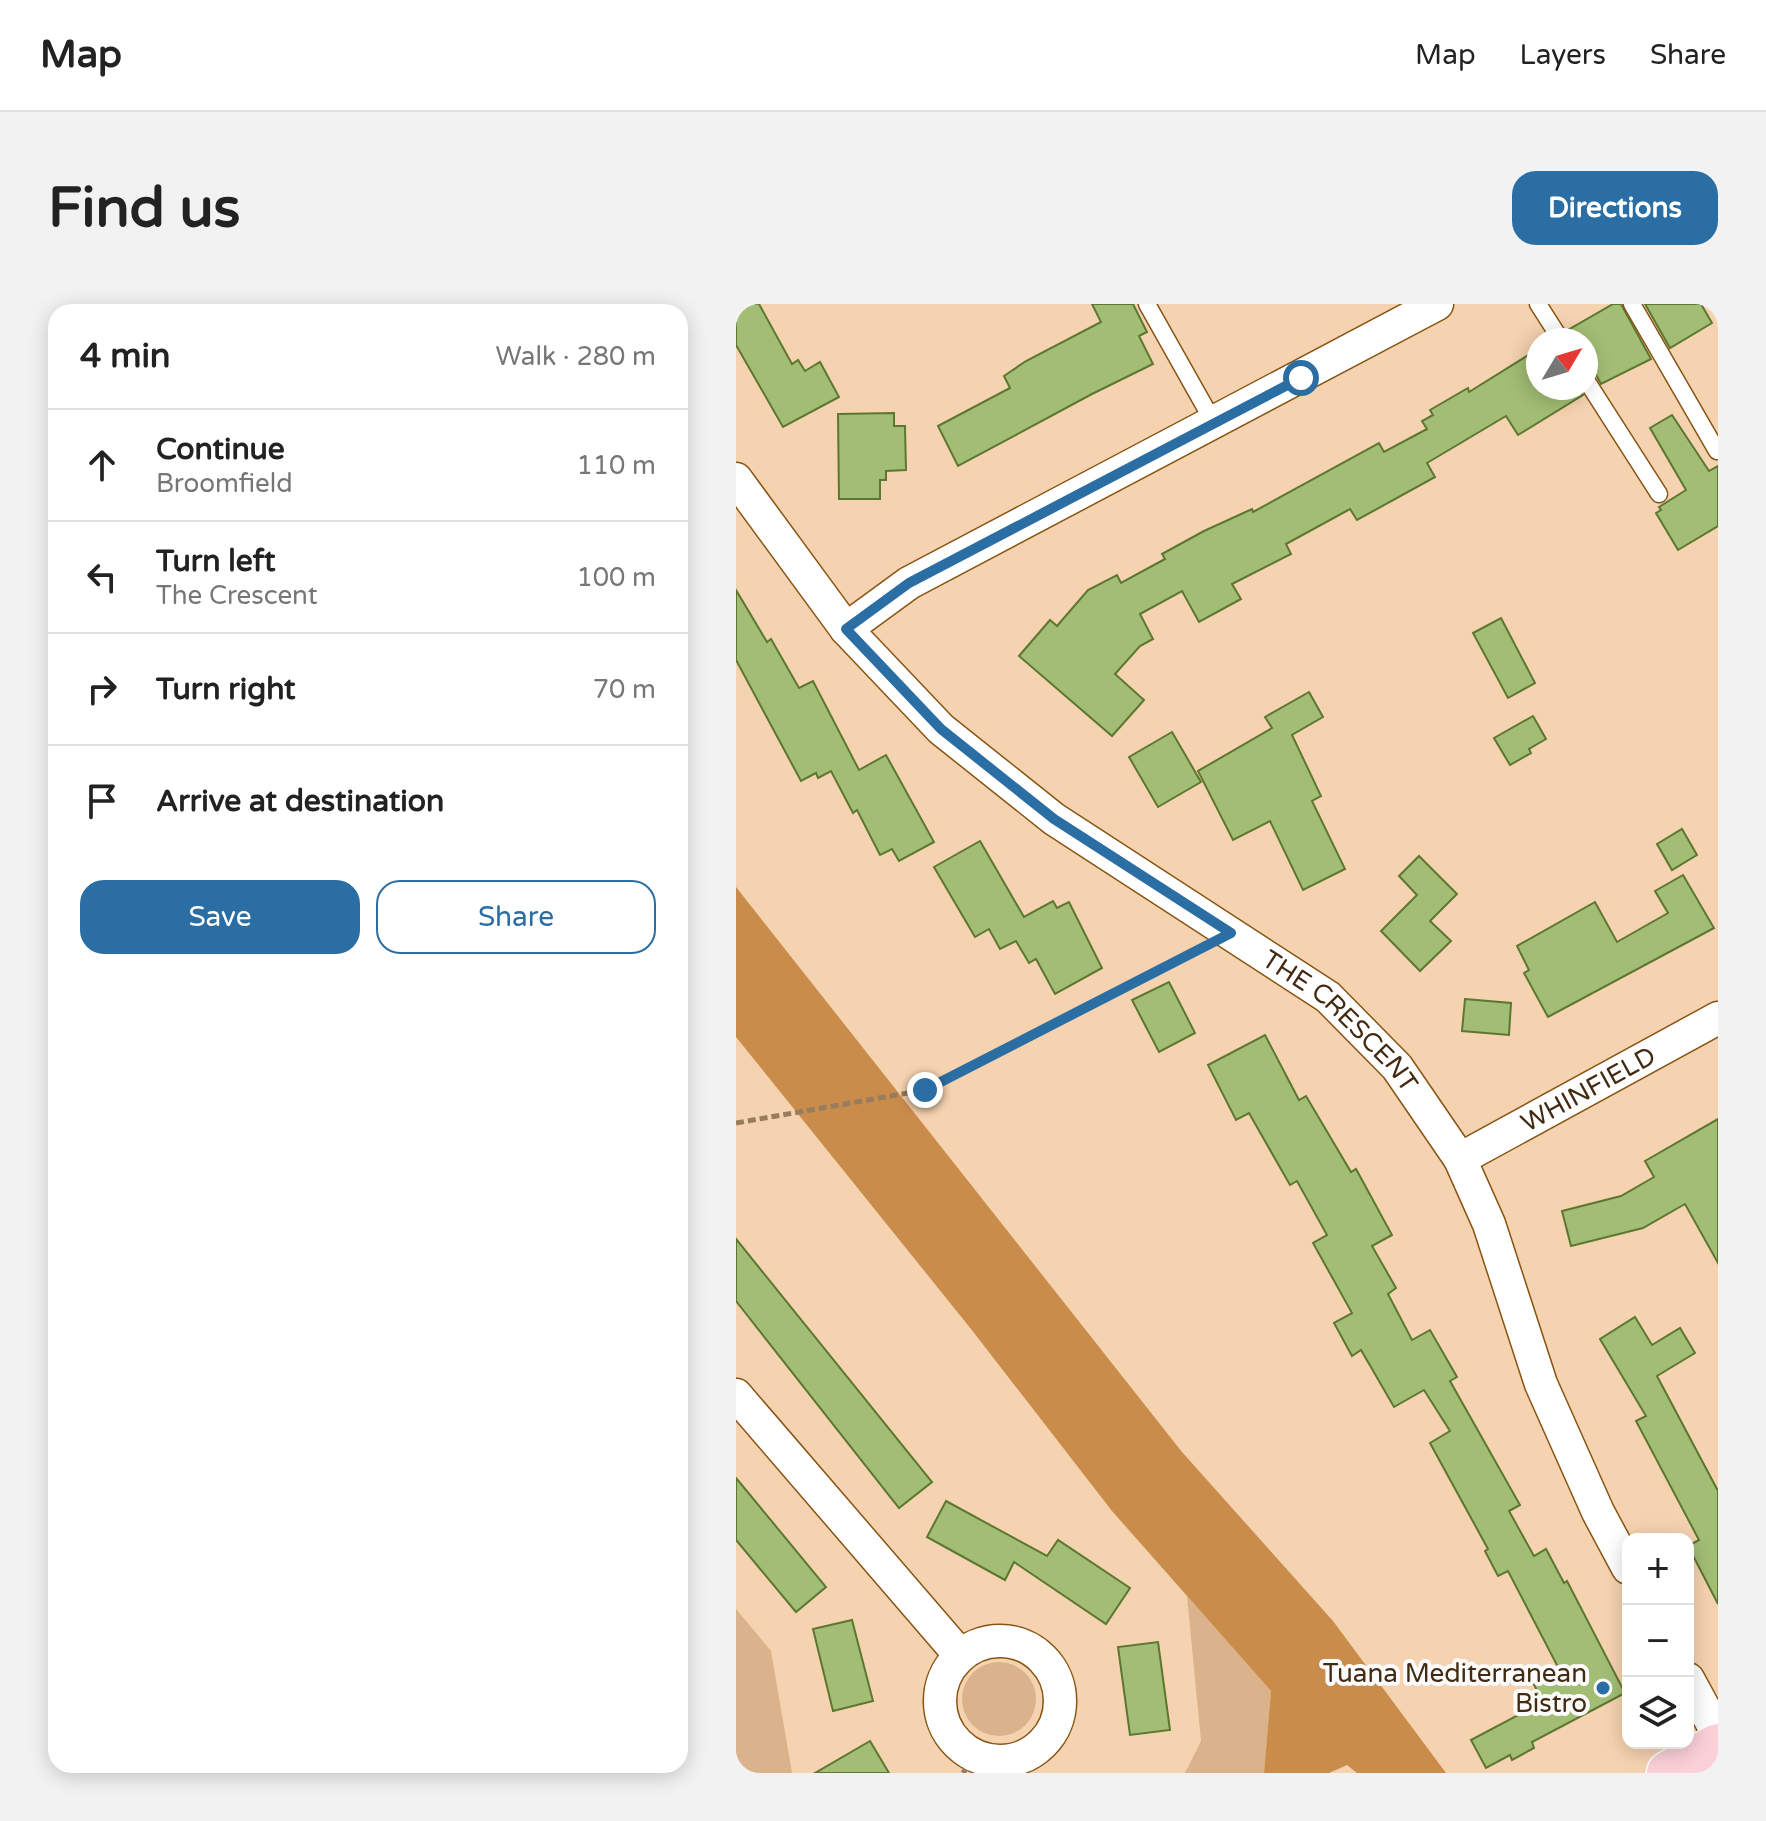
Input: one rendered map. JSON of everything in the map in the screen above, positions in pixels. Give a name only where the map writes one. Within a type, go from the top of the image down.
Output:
[{"type":"highway","points":[[1669,1773],[1718,1746]]},
{"type":"street","points":[[846,629],[909,583],[1437,304]]},
{"type":"street","name":"THE CRESCENT","points":[[736,479],[846,629],[941,729],[1054,819],[1328,997],[1397,1067],[1460,1159],[1489,1224],[1541,1384],[1598,1512],[1622,1557]]},
{"type":"street","name":"WHINFIELD","points":[[1460,1159],[1718,1018]]},
{"type":"street","points":[[736,1395],[960,1655]]},
{"type":"street","points":[[999,1640],[1020,1644],[1039,1654],[1056,1678],[1062,1698],[1055,1729],[1043,1746],[1033,1753],[1004,1763],[968,1765],[943,1723],[939,1702],[949,1668],[960,1655],[978,1644],[999,1640]]},
{"type":"street","points":[[1694,1690],[1718,1734]]},
{"type":"lane","points":[[1147,304],[1214,423]]},
{"type":"lane","points":[[1538,304],[1553,328]]},
{"type":"lane","points":[[1632,304],[1717,451]]},
{"type":"lane","points":[[1598,399],[1659,494]]},
{"type":"path","points":[[736,1123],[925,1090],[1231,933]]},
{"type":"shaded area","points":[[736,887],[1182,1452],[1333,1621],[1446,1773],[1357,1773],[1347,1765],[1329,1773],[1264,1773],[1271,1691],[1112,1511],[971,1329],[736,1037]]},
{"type":"shaded area","points":[[1187,1596],[1271,1691],[1264,1773],[1185,1773],[1201,1741]]},
{"type":"shaded area","points":[[736,1609],[771,1651],[792,1773],[736,1773]]},
{"type":"shaded area","points":[[999,1662],[1020,1668],[1030,1678],[1036,1699],[1030,1720],[1020,1730],[999,1736],[978,1730],[968,1720],[962,1699],[968,1678],[978,1668]]},
{"type":"building","points":[[736,304],[759,304],[792,364],[798,360],[805,371],[820,362],[839,397],[783,427],[736,345]]},
{"type":"building","points":[[1092,304],[1133,304],[1147,332],[1139,336],[1153,364],[958,466],[938,426],[1010,388],[1004,376],[1026,361],[1101,322]]},
{"type":"building","points":[[1613,304],[1621,304],[1651,359],[1601,384],[1598,378],[1598,328],[1571,328]]},
{"type":"building","points":[[1645,304],[1701,304],[1712,323],[1670,348]]},
{"type":"building","points":[[1526,356],[1526,400],[1575,400],[1518,435],[1506,416],[1427,463],[1435,477],[1357,520],[1350,509],[1286,544],[1291,554],[1232,584],[1241,599],[1199,622],[1182,591],[1140,614],[1153,639],[1140,646],[1115,674],[1144,700],[1112,736],[1019,656],[1050,620],[1057,626],[1088,590],[1117,575],[1121,583],[1165,559],[1162,554],[1204,531],[1252,509],[1253,512],[1379,443],[1384,452],[1427,429],[1422,421],[1433,415],[1430,410],[1468,388],[1469,392]]},
{"type":"building","points":[[894,413],[894,426],[905,426],[906,470],[886,471],[886,480],[880,480],[880,499],[839,499],[838,414]]},
{"type":"building","points":[[1672,415],[1709,471],[1718,466],[1718,526],[1678,550],[1656,513],[1661,510],[1659,507],[1686,490],[1650,428]]},
{"type":"building","points":[[736,590],[767,642],[771,639],[799,688],[813,681],[859,770],[886,755],[934,842],[899,861],[892,849],[880,855],[857,810],[853,813],[831,771],[818,778],[816,773],[801,781],[736,660]]},
{"type":"building","points":[[1501,618],[1535,683],[1508,698],[1473,633]]},
{"type":"building","points":[[1309,692],[1323,717],[1292,735],[1321,796],[1312,801],[1345,869],[1303,890],[1270,821],[1233,840],[1198,771],[1272,728],[1265,717]]},
{"type":"building","points":[[1533,716],[1546,739],[1529,749],[1531,753],[1510,765],[1494,738]]},
{"type":"building","points":[[1172,732],[1201,782],[1158,807],[1129,757]]},
{"type":"building","points":[[1682,829],[1697,855],[1672,870],[1657,844]]},
{"type":"building","points":[[980,841],[1024,917],[1053,901],[1057,908],[1069,902],[1102,968],[1055,994],[1036,959],[1029,963],[1016,941],[1000,949],[989,929],[975,937],[934,867]]},
{"type":"building","points":[[1419,856],[1457,894],[1430,921],[1451,941],[1420,971],[1381,931],[1417,895],[1399,876]]},
{"type":"building","points":[[1683,875],[1714,928],[1548,1017],[1524,973],[1529,970],[1517,946],[1595,902],[1617,942],[1668,913],[1655,891]]},
{"type":"building","points":[[1169,982],[1195,1033],[1159,1052],[1132,1000]]},
{"type":"building","points":[[1465,999],[1511,1003],[1509,1035],[1462,1031]]},
{"type":"building","points":[[1265,1035],[1299,1100],[1306,1096],[1351,1172],[1356,1169],[1392,1235],[1372,1246],[1396,1288],[1388,1294],[1412,1340],[1430,1330],[1457,1377],[1450,1381],[1520,1505],[1509,1511],[1534,1556],[1546,1549],[1564,1583],[1567,1581],[1622,1687],[1622,1695],[1532,1742],[1534,1748],[1512,1760],[1510,1755],[1486,1768],[1471,1740],[1543,1702],[1532,1681],[1558,1667],[1508,1571],[1498,1576],[1485,1551],[1488,1549],[1430,1443],[1450,1431],[1424,1390],[1394,1407],[1361,1350],[1352,1356],[1334,1323],[1352,1313],[1313,1243],[1327,1235],[1297,1181],[1290,1185],[1249,1113],[1236,1120],[1208,1065]]},
{"type":"building","points":[[1718,1119],[1718,1263],[1685,1204],[1643,1228],[1571,1246],[1562,1211],[1621,1196],[1654,1177],[1645,1161]]},
{"type":"building","points":[[736,1239],[932,1482],[899,1508],[736,1301]]},
{"type":"building","points":[[1635,1317],[1652,1345],[1680,1328],[1695,1353],[1657,1376],[1718,1491],[1718,1604],[1694,1558],[1694,1543],[1699,1540],[1636,1421],[1646,1416],[1600,1339]]},
{"type":"building","points":[[736,1478],[826,1587],[796,1612],[736,1540]]},
{"type":"building","points":[[946,1501],[1047,1556],[1058,1540],[1130,1588],[1106,1624],[1014,1562],[1005,1580],[927,1537]]},
{"type":"building","points":[[852,1620],[873,1701],[833,1711],[813,1629]]},
{"type":"building","points":[[1158,1642],[1170,1730],[1130,1735],[1118,1647]]},
{"type":"building","points":[[870,1741],[889,1773],[815,1773]]},
{"type":"place","name":"Tuana Mediterranean Bistro","points":[[1603,1688]]},
{"type":"route","points":[[925,1090],[1231,933],[1054,819],[941,729],[846,629],[909,583],[1301,378]]}]
